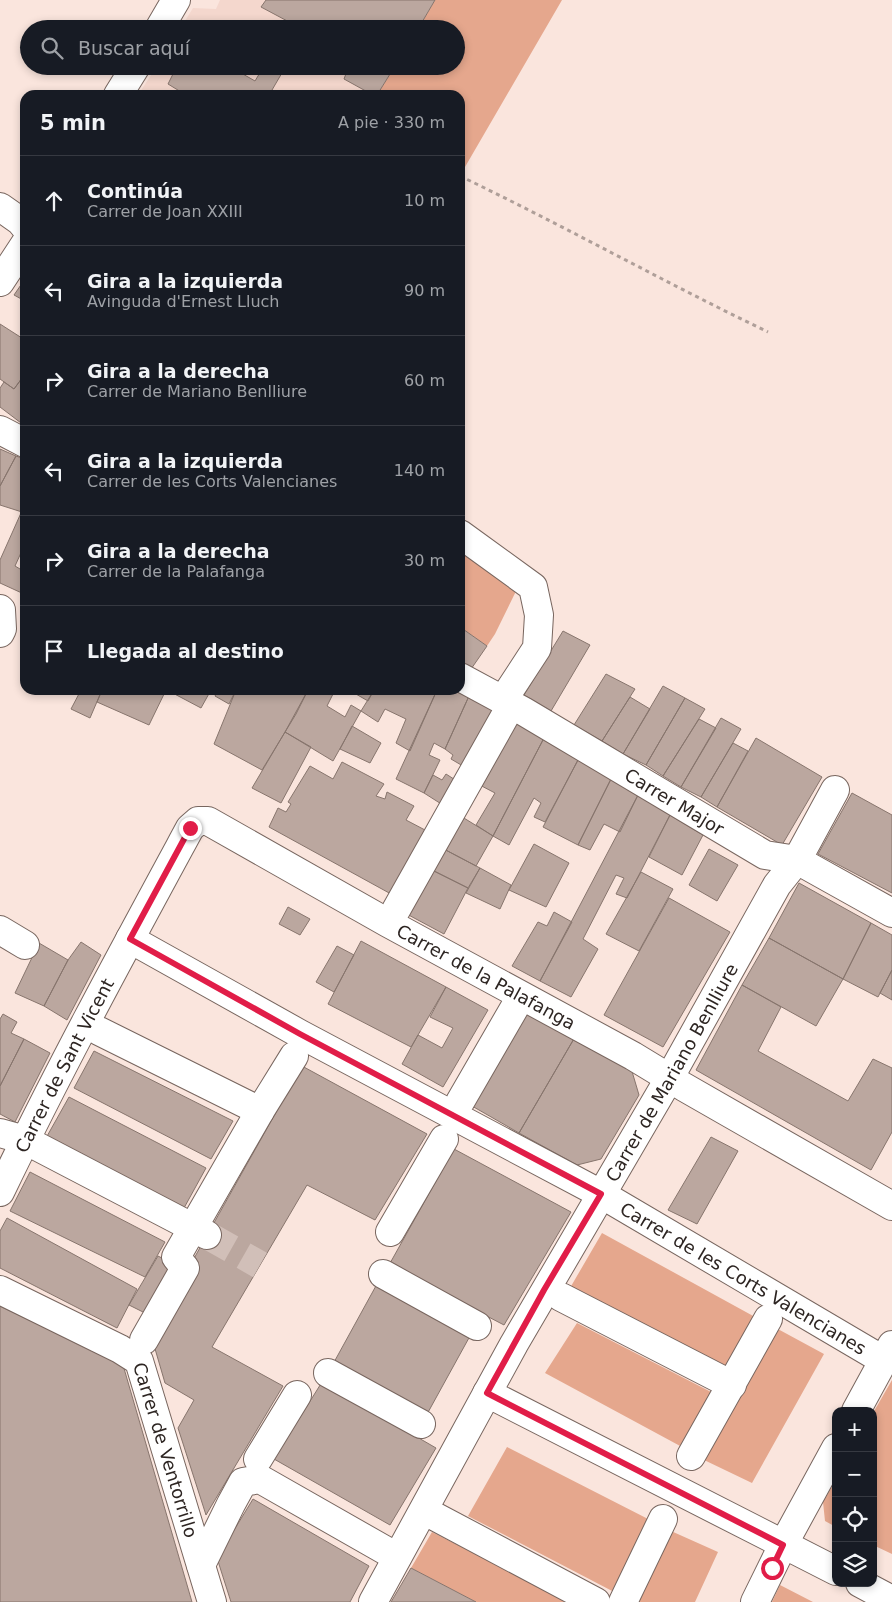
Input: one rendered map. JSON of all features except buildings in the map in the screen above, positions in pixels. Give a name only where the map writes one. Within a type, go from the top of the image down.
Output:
[{"type":"street","points":[[164,20],[176,0]]},
{"type":"street","points":[[121,90],[130,75]]},
{"type":"street","points":[[0,207],[20,221]]},
{"type":"street","points":[[0,282],[20,252]]},
{"type":"street","points":[[0,430],[20,440]]},
{"type":"street","points":[[396,910],[536,648],[538,615],[532,587],[465,538]]},
{"type":"street","points":[[0,609],[2,610],[2,629],[0,633]]},
{"type":"street","name":"Carrer Major","points":[[465,681],[504,708],[765,855],[797,860],[892,912]]},
{"type":"street","name":"Carrer de Mariano Benlliure","points":[[372,1602],[544,1290],[670,1077],[777,885],[797,860],[835,790]]},
{"type":"street","name":"Carrer de la Palafanga","points":[[130,939],[190,828],[198,820],[208,820],[388,923],[670,1077],[692,1092],[889,1196]]},
{"type":"street","points":[[0,930],[25,945]]},
{"type":"street","name":"Carrer de Sant Vicent","points":[[0,1192],[12,1136],[130,939]]},
{"type":"street","name":"Carrer de les Corts Valencianes","points":[[130,939],[300,1034],[601,1194],[888,1353]]},
{"type":"street","points":[[460,1102],[519,1000]]},
{"type":"street","points":[[99,1031],[260,1112]]},
{"type":"street","points":[[144,1340],[185,1268],[176,1257],[200,1231],[260,1112],[294,1056]]},
{"type":"street","points":[[12,1136],[200,1231]]},
{"type":"street","points":[[390,1232],[444,1139]]},
{"type":"street","points":[[383,1274],[477,1326]]},
{"type":"street","name":"Carrer de Ventorrillo","points":[[0,1290],[120,1349],[139,1361],[212,1602]]},
{"type":"street","points":[[561,1297],[732,1385]]},
{"type":"street","points":[[691,1456],[768,1319]]},
{"type":"street","points":[[858,1407],[888,1353]]},
{"type":"street","points":[[328,1373],[421,1424]]},
{"type":"street","points":[[487,1393],[832,1569]]},
{"type":"street","points":[[201,1565],[230,1504],[243,1482],[259,1469],[298,1395]]},
{"type":"street","points":[[755,1602],[783,1545],[834,1452]]},
{"type":"street","points":[[259,1469],[397,1557]]},
{"type":"street","points":[[436,1517],[596,1602]]},
{"type":"street","points":[[623,1602],[663,1519]]},
{"type":"street","points":[[868,1587],[892,1600]]},
{"type":"path","points":[[465,178],[539,214],[699,299],[768,332]]},
{"type":"shaded area","points":[[220,0],[435,0],[423,20],[186,20],[193,8],[216,9]]},
{"type":"shaded area","points":[[435,0],[562,0],[465,167],[465,90],[380,90],[389,75],[465,75],[465,20],[423,20]]},
{"type":"shaded area","points":[[151,75],[389,75],[380,90],[141,90]]},
{"type":"shaded area","points":[[466,547],[519,585],[495,634],[487,646],[465,631]]},
{"type":"shaded area","points":[[602,1233],[755,1317],[723,1371],[570,1288]]},
{"type":"shaded area","points":[[577,1323],[713,1393],[682,1447],[545,1373]]},
{"type":"shaded area","points":[[776,1328],[824,1354],[752,1483],[702,1459]]},
{"type":"shaded area","points":[[892,1380],[892,1554],[877,1547],[876,1407]]},
{"type":"shaded area","points":[[507,1447],[652,1521],[616,1593],[468,1516]]},
{"type":"shaded area","points":[[832,1487],[832,1525],[825,1521],[823,1502]]},
{"type":"shaded area","points":[[671,1531],[718,1552],[695,1602],[637,1602]]},
{"type":"shaded area","points":[[432,1532],[570,1602],[476,1602],[411,1568]]},
{"type":"shaded area","points":[[780,1585],[813,1602],[772,1602]]},
{"type":"tunnel","points":[[207,1235],[260,1265]]},
{"type":"route","points":[[190,828],[130,939],[300,1034],[601,1194],[544,1290],[487,1393],[783,1545],[772,1568]]}]
